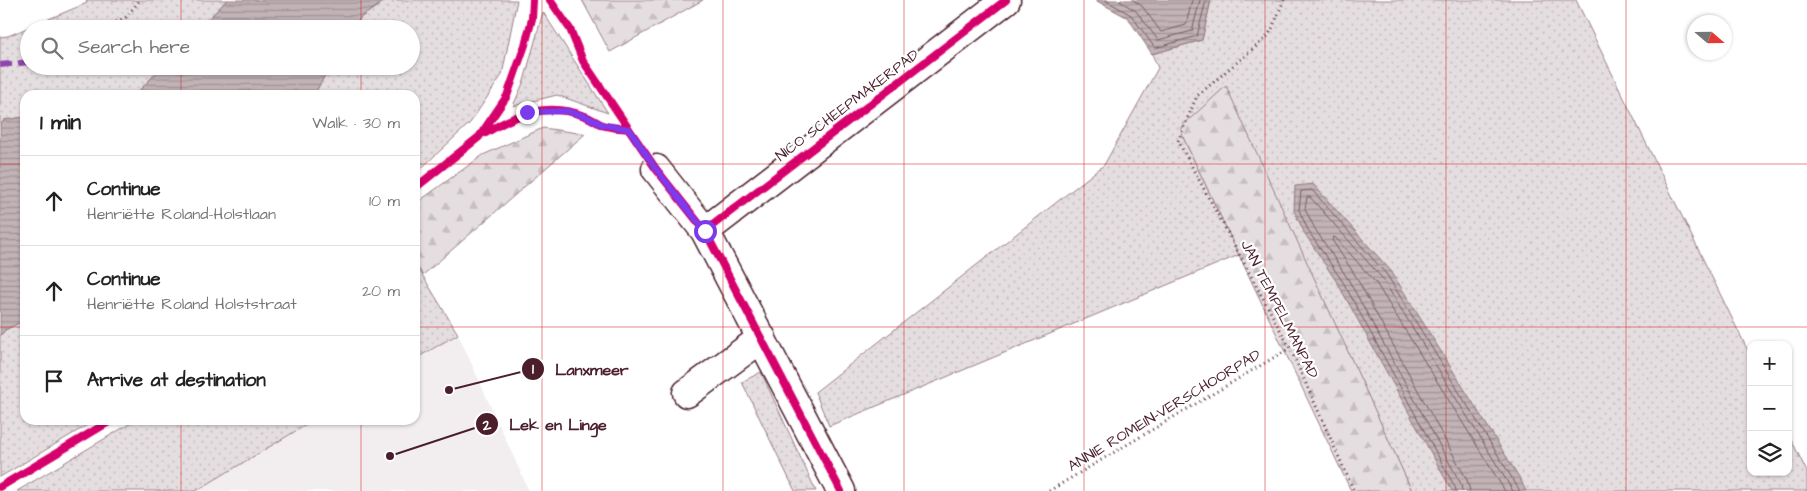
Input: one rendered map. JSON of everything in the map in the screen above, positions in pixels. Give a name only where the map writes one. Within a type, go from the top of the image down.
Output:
[{"type":"street","name":"NICO SCHEEPMAKERPAD","points":[[705,231],[1006,0]]},
{"type":"street","points":[[656,169],[705,231],[841,491]]},
{"type":"street","points":[[687,393],[762,338]]},
{"type":"path","points":[[119,20],[126,16],[140,0]]},
{"type":"shaded area","points":[[458,334],[529,491],[196,491],[306,425],[420,425],[420,356]]},
{"type":"green space","points":[[86,0],[227,0],[208,20],[46,20],[87,3]]},
{"type":"green space","points":[[386,0],[517,0],[502,75],[470,123],[420,169],[420,90],[317,90],[325,75],[420,75],[420,20],[359,20]]},
{"type":"green space","points":[[582,0],[703,0],[610,52]]},
{"type":"green space","points":[[1211,0],[1576,0],[1747,349],[1747,476],[1792,476],[1792,441],[1807,472],[1807,491],[1412,491],[1225,87],[1181,128],[1182,135],[1239,255],[829,426],[815,392],[1104,165],[1158,68],[1152,54],[1202,40]]},
{"type":"green space","points":[[543,12],[608,113],[557,95],[513,106],[524,81]]},
{"type":"green space","points":[[20,31],[20,75],[154,75],[140,90],[20,90],[20,118],[5,120],[0,126],[0,37]]},
{"type":"green space","points":[[1226,86],[1412,491],[1351,491],[1182,135],[1181,127]]},
{"type":"green space","points":[[543,128],[585,134],[423,275],[420,271],[420,200],[483,155]]},
{"type":"green space","points":[[420,271],[458,334],[420,356]]},
{"type":"green space","points":[[20,322],[20,425],[88,425],[0,477],[0,336],[5,330]]},
{"type":"green space","points":[[761,372],[816,491],[795,491],[742,382]]},
{"type":"green space","points":[[128,425],[306,425],[196,491],[17,491]]},
{"type":"water","points":[[227,0],[386,0],[359,20],[208,20]]},
{"type":"water","points":[[1095,0],[1211,0],[1202,40],[1152,54],[1128,18]]},
{"type":"water","points":[[154,75],[325,75],[317,90],[140,90]]},
{"type":"water","points":[[20,118],[20,322],[5,330],[0,336],[0,126],[4,120]]},
{"type":"water","points":[[1313,184],[1391,271],[1526,491],[1452,491],[1338,284],[1305,234],[1294,211],[1295,186]]},
{"type":"marked path","points":[[0,65],[20,63]]},
{"type":"cycle path","points":[[420,184],[479,137],[507,96],[525,45],[532,19],[533,0]]},
{"type":"cycle path","points":[[550,0],[570,29],[583,61],[656,169],[705,231],[841,491]]},
{"type":"cycle path","points":[[705,231],[1006,0]]},
{"type":"cycle path","points":[[486,133],[521,115],[546,110],[571,112],[605,126],[629,129]]},
{"type":"cycle path","points":[[0,487],[104,425]]},
{"type":"place","name":"Lanxmeer","points":[[449,390]]},
{"type":"place","name":"Lek en Linge","points":[[390,456]]},
{"type":"route","points":[[527,112],[567,111],[585,116],[603,125],[629,129],[656,169],[705,231]]}]
